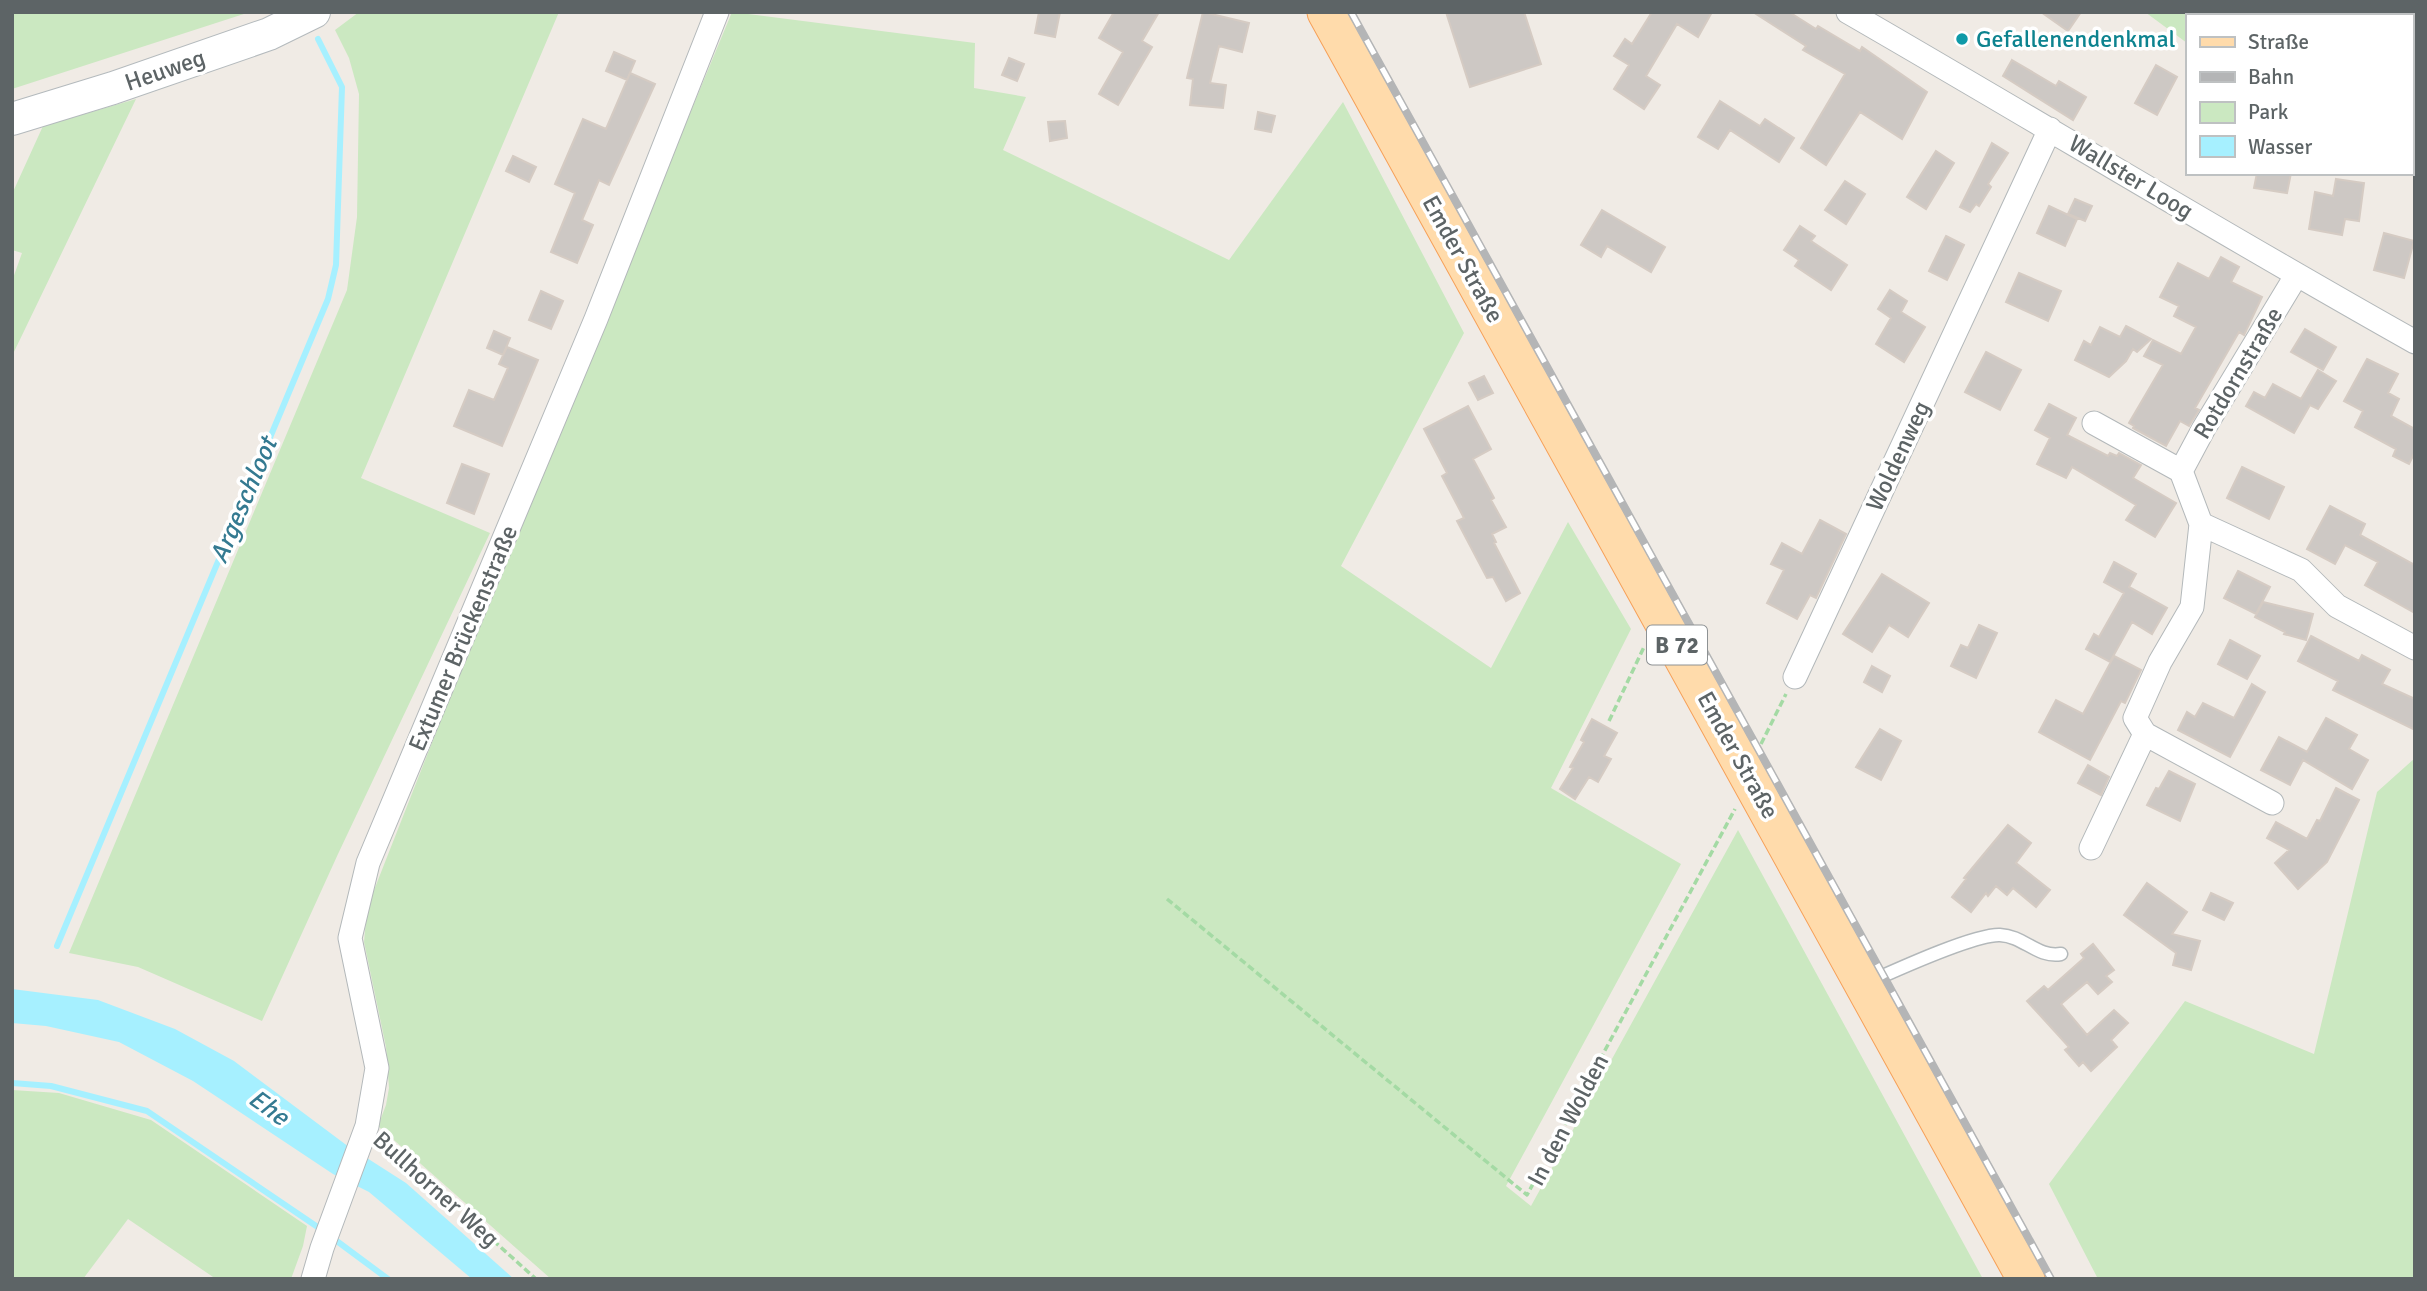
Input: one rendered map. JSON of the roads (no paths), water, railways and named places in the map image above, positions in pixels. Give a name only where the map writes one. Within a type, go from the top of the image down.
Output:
[{"type":"main road","name":"Emder Straße","points":[[1326,12],[2026,1279]]},
{"type":"street","name":"Heuweg","points":[[12,119],[113,88],[269,34],[314,12]]},
{"type":"street","name":"Extumer Brückenstraße","points":[[313,1279],[321,1248],[365,1132],[377,1068],[350,938],[368,863],[596,319],[717,12]]},
{"type":"street","name":"Wallster Loog","points":[[1848,12],[2297,276],[2415,342]]},
{"type":"street","name":"Woldenweg","points":[[1795,677],[2050,129]]},
{"type":"street","name":"Rotdornstraße","points":[[2181,471],[2204,428],[2297,276]]},
{"type":"street","points":[[2094,423],[2181,471],[2201,524],[2192,607],[2161,662],[2135,718],[2145,734],[2272,803]]},
{"type":"street","points":[[2201,524],[2301,570],[2337,606],[2415,648]]},
{"type":"street","points":[[2091,848],[2145,734]]},
{"type":"lane","points":[[1863,985],[1979,938],[2000,935],[2013,938],[2048,957],[2061,954]]},
{"type":"water","name":"Ehe","points":[[12,989],[98,1000],[175,1029],[234,1061],[345,1144],[406,1183],[514,1279],[472,1279],[369,1192],[333,1174],[193,1081],[119,1042],[46,1026],[12,1023]]},
{"type":"waterway","name":"Argeschloot","points":[[57,946],[328,299],[336,265],[342,87],[318,39]]},
{"type":"waterway","points":[[12,1083],[51,1086],[147,1111],[322,1230]]},
{"type":"waterway","points":[[330,1236],[388,1279]]},
{"type":"railway","points":[[1351,12],[2051,1279]]},
{"type":"place","name":"Gefallenendenkmal","points":[[1962,39]]}]
